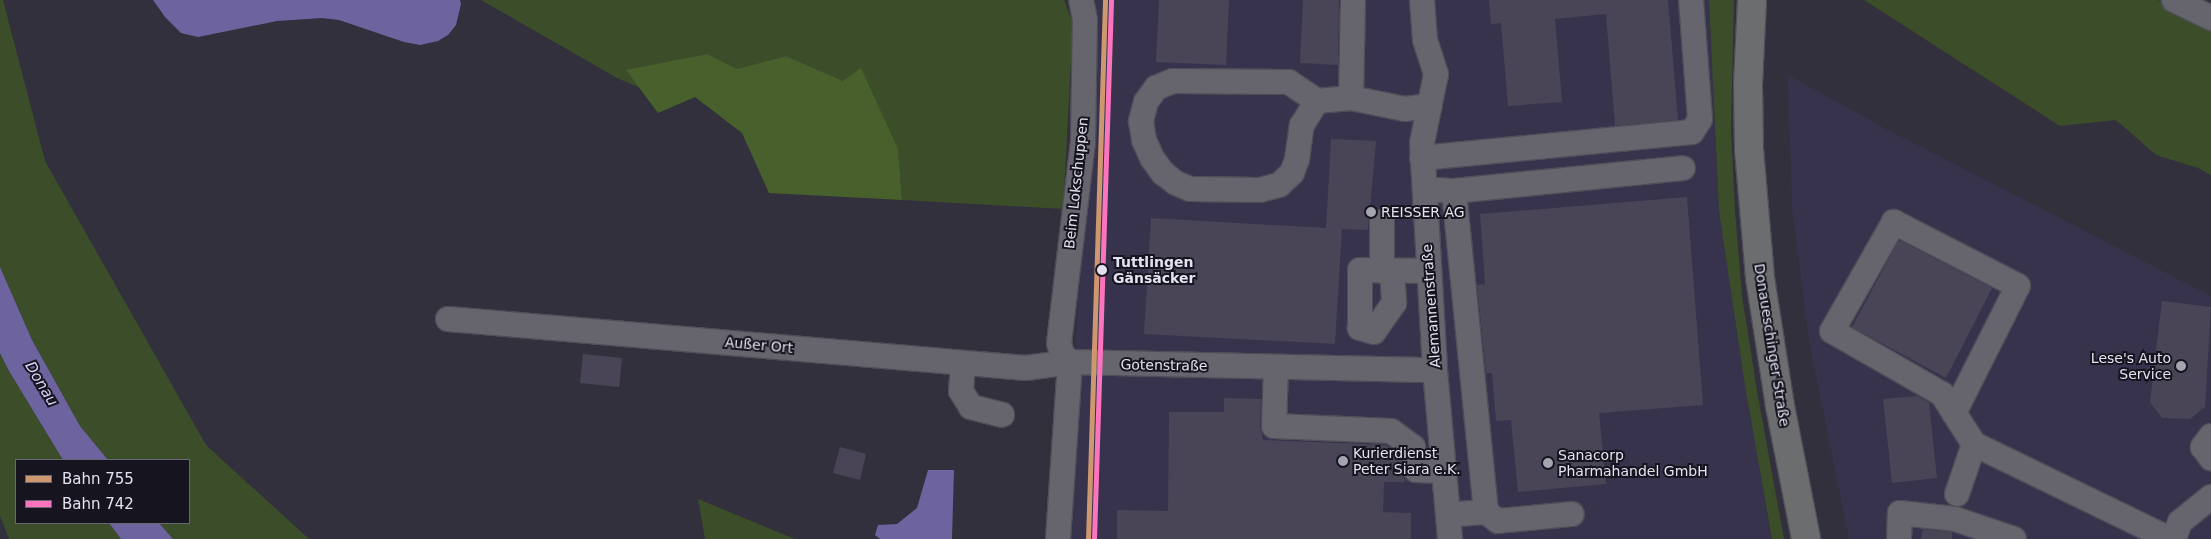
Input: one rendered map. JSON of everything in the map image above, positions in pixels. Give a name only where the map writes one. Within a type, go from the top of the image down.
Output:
[{"type":"main road","name":"Donaueschinger Straße","points":[[1752,0],[1748,84],[1749,149],[1760,278],[1780,406],[1806,539]]},
{"type":"street","name":"Beim Lokschuppen","points":[[1070,362],[1062,354],[1059,343],[1083,142],[1085,20],[1081,0]]},
{"type":"street","points":[[1351,98],[1353,0]]},
{"type":"street","name":"Alemannenstraße","points":[[1422,0],[1425,40],[1436,74],[1422,143],[1422,158],[1435,370],[1450,539]]},
{"type":"street","points":[[1422,158],[1692,132],[1700,119],[1691,0]]},
{"type":"street","points":[[2174,0],[2211,18]]},
{"type":"street","points":[[1317,101],[1302,125],[1298,159],[1292,173],[1279,185],[1260,190],[1190,189],[1176,183],[1163,172],[1152,158],[1144,140],[1141,121],[1146,102],[1156,88],[1173,80],[1290,82],[1317,101],[1351,98],[1405,109],[1430,106]]},
{"type":"street","points":[[1424,188],[1454,191],[1684,168]]},
{"type":"street","points":[[1454,191],[1486,512]]},
{"type":"street","points":[[1382,222],[1387,271],[1429,271]]},
{"type":"street","points":[[1954,413],[2018,286],[1894,222],[1832,331],[1942,394],[1954,413],[1974,444],[2170,539]]},
{"type":"street","name":"Außer Ort","points":[[448,318],[1026,368],[1070,362]]},
{"type":"street","name":"Gotenstraße","points":[[1070,362],[1435,370]]},
{"type":"street","points":[[1058,539],[1070,362]]},
{"type":"street","points":[[963,363],[962,391],[971,406],[1002,415]]},
{"type":"street","points":[[1276,368],[1274,426],[1391,430],[1413,447],[1416,470],[1444,471]]},
{"type":"street","points":[[2211,436],[2203,447],[2211,458]]},
{"type":"street","points":[[1957,494],[1974,444]]},
{"type":"street","points":[[2174,539],[2180,522],[2211,497]]},
{"type":"street","points":[[1448,515],[1486,512],[1498,521],[1572,514]]},
{"type":"street","points":[[1899,539],[1900,514],[1955,519],[2014,539]]},
{"type":"shaded area","points":[[1089,0],[1709,0],[1719,211],[1745,386],[1772,539],[1069,539]]},
{"type":"shaded area","points":[[1788,75],[1886,129],[2211,296],[2211,539],[1849,539],[1809,340],[1792,208]]},
{"type":"green space","points":[[0,0],[3,0],[45,161],[206,445],[309,539],[173,539],[160,524],[190,524],[190,459],[107,459],[80,426],[32,340],[0,267]]},
{"type":"green space","points":[[481,0],[1064,0],[1073,24],[1063,209],[902,200],[898,149],[843,81],[786,56],[737,69],[707,54],[627,71],[640,88],[617,78]]},
{"type":"green space","points":[[1709,0],[1734,0],[1731,131],[1742,296],[1784,539],[1772,539],[1745,386],[1719,211]]},
{"type":"green space","points":[[1864,0],[2158,0],[2211,27],[2211,175],[2198,168],[2156,155],[2116,120],[2060,126]]},
{"type":"green space","points":[[707,54],[737,69],[786,56],[843,81],[861,68],[898,149],[902,200],[769,193],[742,133],[695,97],[658,113],[626,70]]},
{"type":"green space","points":[[0,353],[62,459],[15,459],[15,524],[110,524],[121,539],[9,539],[0,516]]},
{"type":"green space","points":[[698,499],[795,539],[705,539]]},
{"type":"water","points":[[153,0],[460,0],[461,4],[456,25],[448,35],[438,41],[420,45],[404,42],[339,20],[322,18],[277,21],[198,37],[181,33],[165,17]]},
{"type":"water","name":"Donau","points":[[0,267],[32,340],[80,426],[107,459],[62,459],[0,353]]},
{"type":"water","points":[[928,470],[954,470],[952,539],[880,539],[875,535],[878,525],[897,524],[917,508]]},
{"type":"water","points":[[110,524],[160,524],[173,539],[121,539]]},
{"type":"building","points":[[1159,0],[1229,0],[1226,65],[1156,62]]},
{"type":"building","points":[[1303,0],[1339,0],[1338,65],[1300,63]]},
{"type":"building","points":[[1489,0],[1668,0],[1678,120],[1615,126],[1606,14],[1555,19],[1562,102],[1508,106],[1501,23],[1491,24]]},
{"type":"building","points":[[1331,139],[1376,141],[1368,230],[1342,229],[1335,344],[1144,334],[1151,218],[1326,228]]},
{"type":"building","points":[[1687,197],[1703,405],[1599,413],[1606,484],[1518,492],[1511,420],[1496,421],[1492,373],[1486,373],[1477,285],[1485,284],[1480,214]]},
{"type":"building","points":[[1899,240],[1992,288],[1946,378],[1852,327]]},
{"type":"building","name":"Lese's Auto Service","points":[[2162,301],[2211,307],[2205,407],[2190,419],[2162,418],[2150,402]]},
{"type":"building","points":[[583,354],[622,358],[619,387],[580,383]]},
{"type":"building","points":[[1917,396],[1929,403],[1937,478],[1892,483],[1883,399]]},
{"type":"building","points":[[1224,398],[1261,399],[1260,426],[1263,440],[1386,445],[1400,455],[1405,482],[1384,482],[1383,512],[1411,513],[1411,539],[1117,539],[1117,510],[1168,511],[1169,412],[1224,412]]},
{"type":"building","points":[[840,447],[866,454],[860,480],[833,473]]},
{"type":"building","points":[[1923,529],[1952,532],[1952,539],[1921,539]]},
{"type":"rail line","name":"755","points":[[1088,539],[1105,0]]},
{"type":"rail line","name":"742","points":[[1094,539],[1111,0]]},
{"type":"place","name":"REISSER AG","points":[[1371,212]]},
{"type":"place","name":"Tuttlingen Gänsäcker","points":[[1102,270]]},
{"type":"place","name":"Lese's Auto Service","points":[[2181,366]]},
{"type":"place","name":"Kurierdienst Peter Siara e.K.","points":[[1343,461]]},
{"type":"place","name":"Sanacorp Pharmahandel GmbH","points":[[1548,463]]}]
